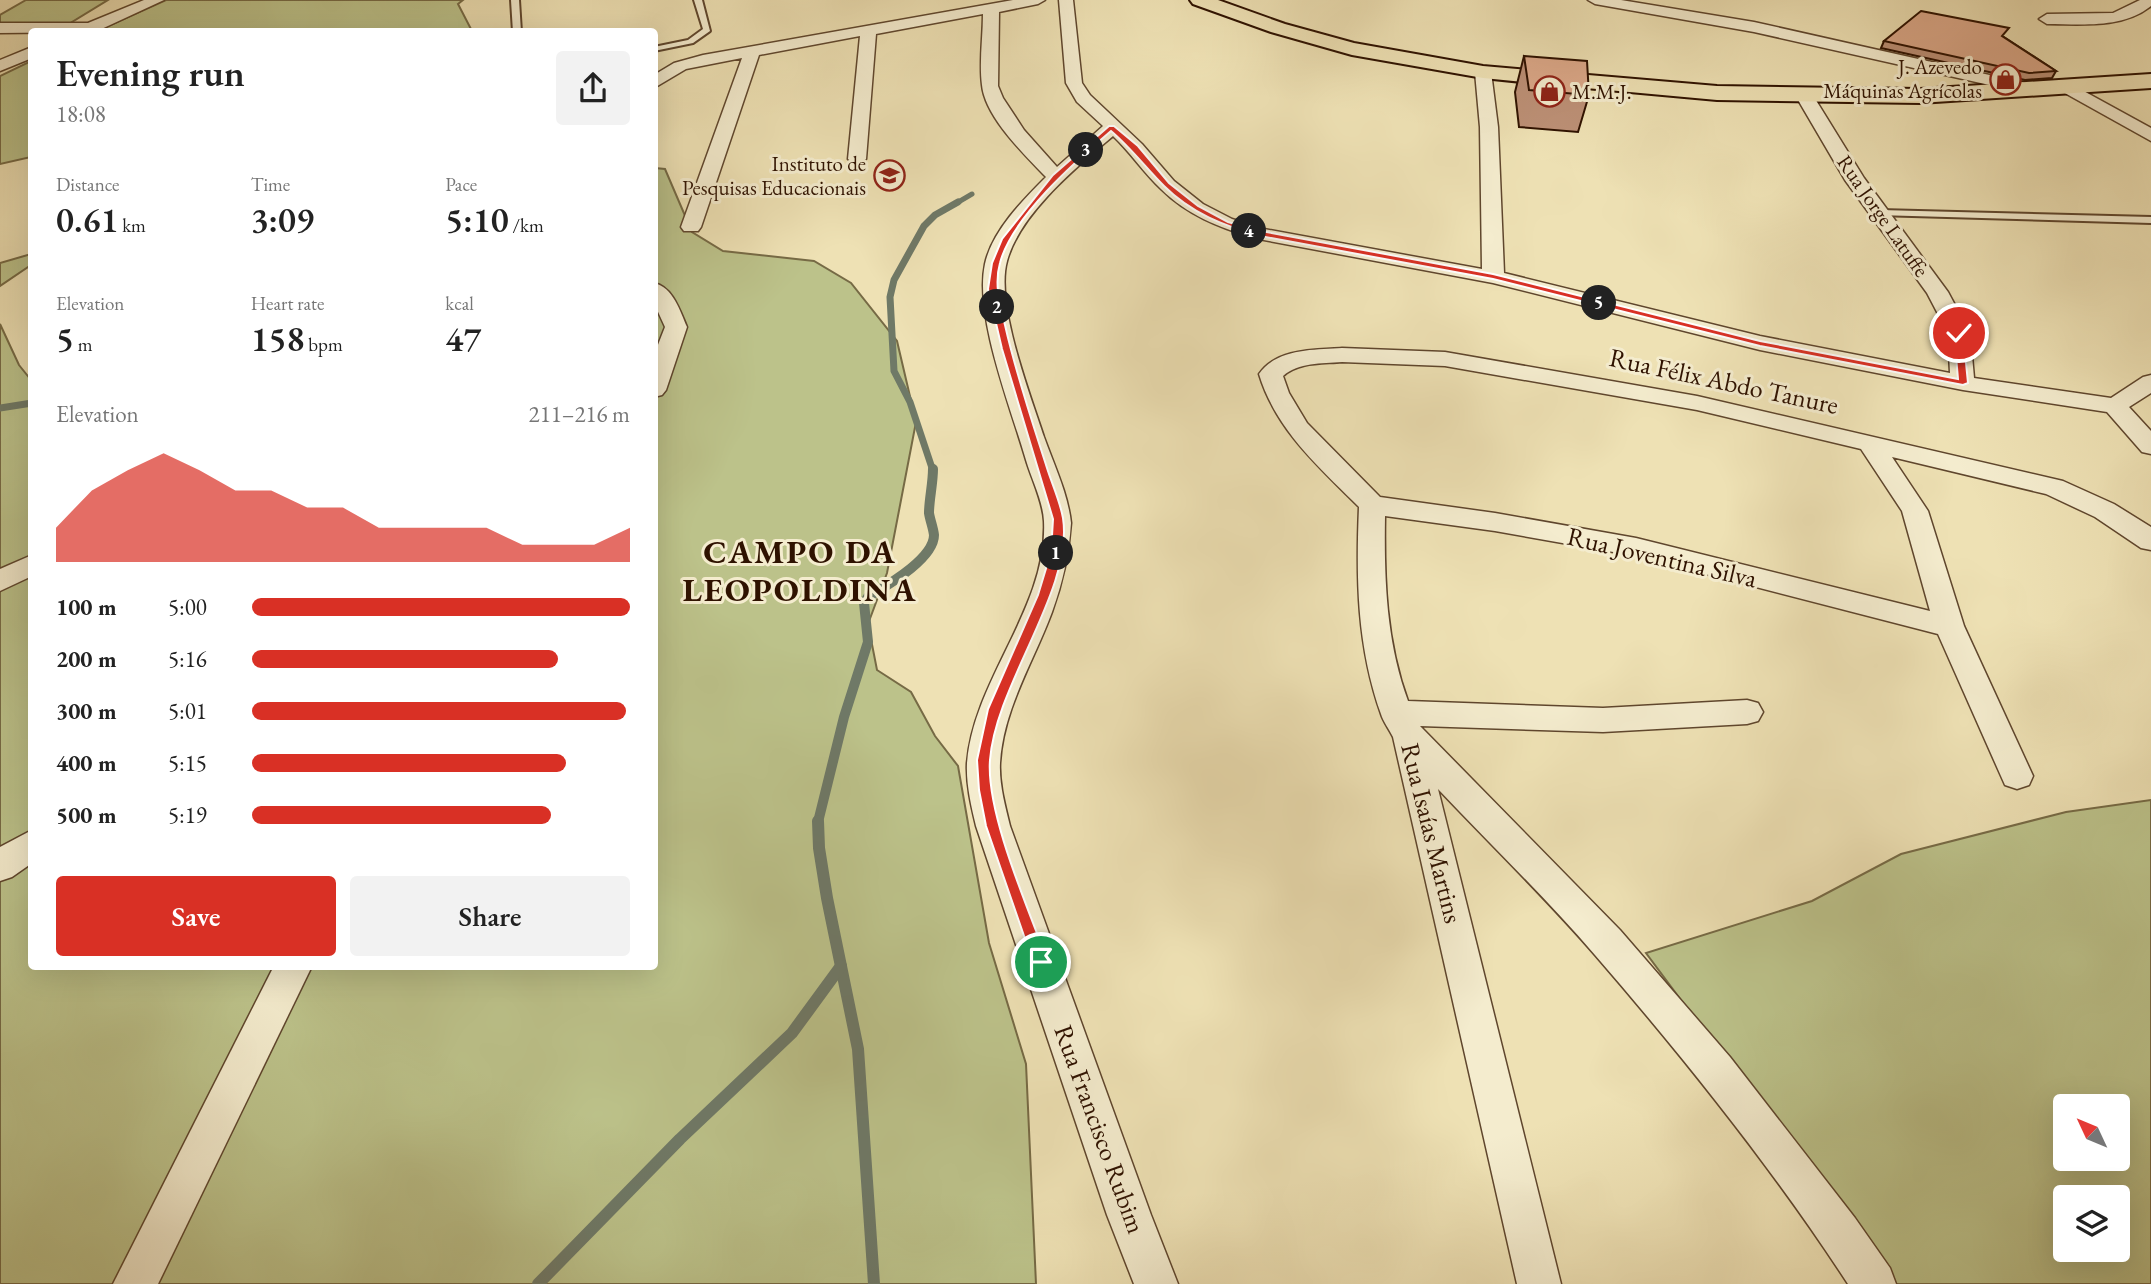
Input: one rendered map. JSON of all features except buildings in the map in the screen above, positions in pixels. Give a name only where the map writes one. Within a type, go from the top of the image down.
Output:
[{"type":"highway","points":[[1200,0],[1278,29],[1352,49],[1483,72],[1717,93],[1920,96],[2151,81]]},
{"type":"street","points":[[91,28],[157,0]]},
{"type":"street","points":[[658,80],[680,66],[753,49],[1038,0]]},
{"type":"street","points":[[1066,0],[1074,83],[1083,98],[1111,128],[1136,148],[1167,185],[1196,208],[1225,223],[1260,234],[1493,277],[1760,343],[1963,383],[2115,406],[2151,446]]},
{"type":"street","points":[[1595,0],[1754,27],[2034,90]]},
{"type":"street","points":[[2047,19],[2102,19],[2139,10],[2149,0]]},
{"type":"street","points":[[991,9],[990,86],[993,98],[1025,143],[1055,176]]},
{"type":"street","points":[[0,28],[28,29]]},
{"type":"street","points":[[857,159],[869,29]]},
{"type":"street","points":[[691,227],[753,49]]},
{"type":"street","points":[[0,66],[28,54]]},
{"type":"street","points":[[1483,72],[1489,127],[1493,277]]},
{"type":"street","points":[[2069,88],[2151,136]]},
{"type":"street","name":"Rua Jorge Latuffe","points":[[1803,93],[1839,157],[1937,292],[1959,333],[1963,383]]},
{"type":"street","name":"Rua Francisco Rubim","points":[[1111,128],[1055,176],[1005,240],[996,263],[993,289],[1006,349],[1058,519],[1056,552],[1044,595],[994,709],[984,760],[985,790],[1006,865],[1129,1215],[1156,1284]]},
{"type":"street","points":[[658,294],[666,303],[676,327],[660,365]]},
{"type":"street","name":"Rua Félix Abdo Tanure","points":[[1372,505],[1292,421],[1274,390],[1271,374],[1284,363],[1342,355],[1445,359],[1697,403],[2054,487],[2096,505],[2132,525],[2151,541]]},
{"type":"street","points":[[2115,406],[2151,382]]},
{"type":"street","points":[[1869,442],[1915,511],[1949,626],[2017,776]]},
{"type":"street","name":"Rua Joventina Silva","points":[[1372,505],[1495,522],[1636,547],[1949,626]]},
{"type":"street","name":"Rua Isaías Martins","points":[[1372,505],[1369,586],[1380,660],[1403,725],[1539,1284]]},
{"type":"street","points":[[0,581],[28,566]]},
{"type":"street","points":[[1403,725],[1603,720],[1747,712]]},
{"type":"street","points":[[1403,725],[1616,951],[1716,1071],[1840,1233],[1874,1284]]},
{"type":"street","points":[[0,866],[28,847]]},
{"type":"street","points":[[135,1284],[291,970]]},
{"type":"lane","points":[[515,0],[517,28]]},
{"type":"lane","points":[[658,48],[681,44],[703,35],[707,29],[698,0]]},
{"type":"lane","points":[[1880,214],[2151,220]]},
{"type":"green space","points":[[26,0],[108,0],[67,25],[0,24],[0,15]]},
{"type":"green space","points":[[166,0],[463,0],[458,4],[470,28],[104,28]]},
{"type":"green space","points":[[28,62],[28,158],[0,164],[0,76]]},
{"type":"green space","points":[[658,168],[665,169],[692,232],[723,251],[814,261],[851,283],[897,341],[916,422],[887,573],[868,624],[877,670],[911,692],[935,736],[958,766],[989,943],[1026,1064],[1036,1284],[0,1284],[0,324],[19,365],[28,376],[28,970],[658,970]]},
{"type":"green space","points":[[28,255],[28,267],[0,286],[0,263]]},
{"type":"green space","points":[[2151,800],[2151,1284],[1892,1284],[1646,953],[1812,901],[1901,854],[2066,812]]},
{"type":"waterway","points":[[955,204],[972,194]]},
{"type":"waterway","points":[[933,471],[910,402],[894,371],[890,297],[894,280],[924,226],[935,215],[958,202]]},
{"type":"waterway","points":[[0,408],[28,404]]},
{"type":"waterway","points":[[818,822],[844,717],[868,642],[864,603],[868,597],[918,562],[932,544],[934,535],[929,513],[933,471]]},
{"type":"waterway","points":[[818,822],[819,848],[841,966]]},
{"type":"waterway","points":[[538,1284],[680,1139],[792,1033],[841,966]]},
{"type":"waterway","points":[[841,966],[858,1049],[874,1284]]},
{"type":"place","name":"J. Azevedo Máquinas Agrícolas","points":[[2005,79]]},
{"type":"place","name":"M.M.J.","points":[[1549,92]]},
{"type":"place","name":"Instituto de Pesquisas Educacionais","points":[[889,176]]},
{"type":"district","name":"CAMPO DA LEOPOLDINA","points":[[800,570]]},
{"type":"route","points":[[1041,962],[993,826],[985,790],[984,760],[994,709],[1044,595],[1056,552],[1058,519],[1006,349],[993,289],[996,263],[1005,240],[1055,176],[1111,128],[1136,148],[1167,185],[1196,208],[1225,223],[1260,234],[1493,277],[1760,343],[1963,383],[1959,333]]}]
